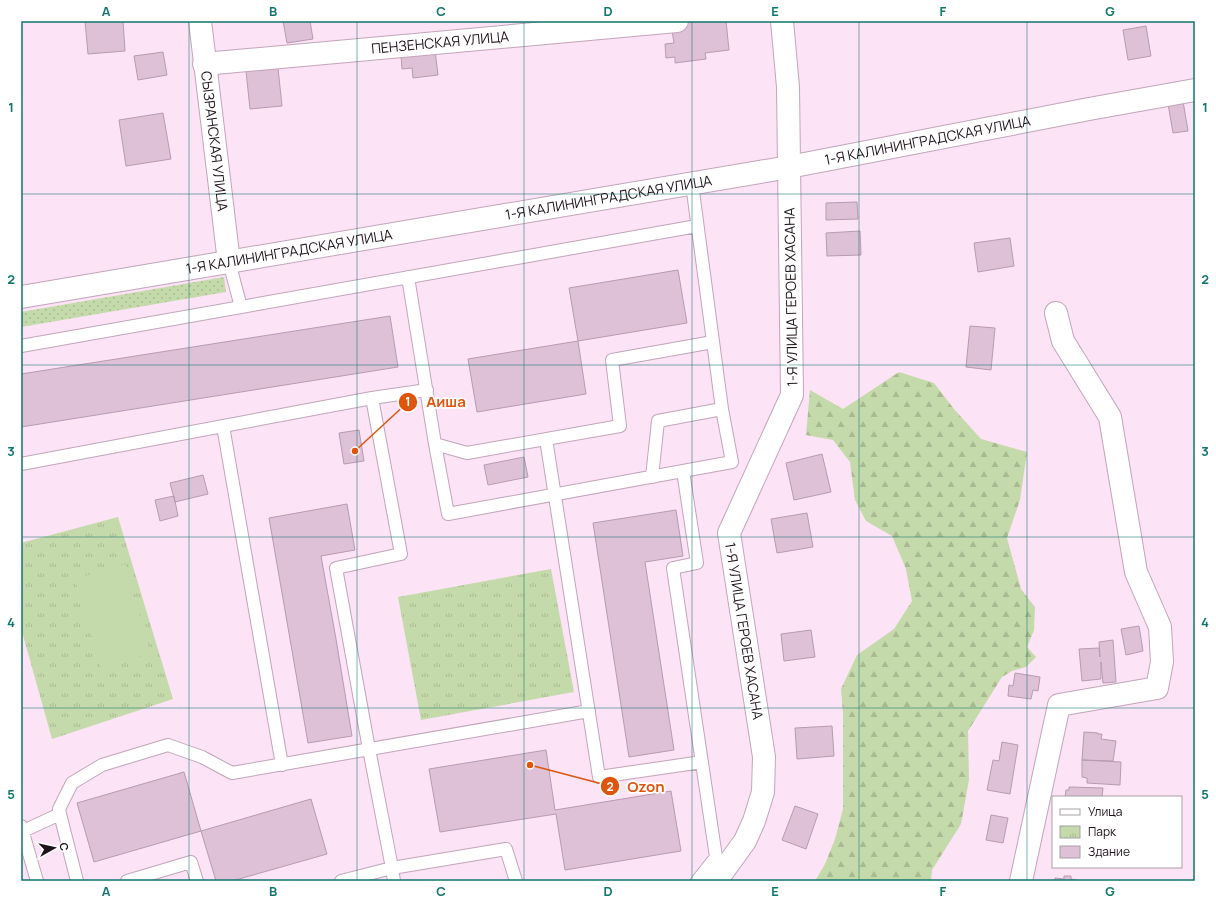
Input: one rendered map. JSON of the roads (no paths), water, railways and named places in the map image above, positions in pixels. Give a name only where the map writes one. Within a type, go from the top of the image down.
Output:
[{"type":"street","name":"СЫЗРАНСКАЯ УЛИЦА","points":[[200,21],[229,262]]},
{"type":"street","name":"ПЕНЗЕНСКАЯ УЛИЦА","points":[[204,64],[508,29],[677,21]]},
{"type":"street","name":"1-Я УЛИЦА ГЕРОЕВ ХАСАНА","points":[[716,881],[745,841],[754,821],[763,792],[764,757],[729,533],[792,394],[788,87],[782,21]]},
{"type":"street","name":"1-Я КАЛИНИНГРАДСКАЯ УЛИЦА","points":[[21,297],[789,167],[1088,109],[1195,90]]},
{"type":"street","points":[[1021,881],[1059,705],[1157,688],[1162,662],[1160,627],[1136,572],[1110,416],[1063,340],[1056,313]]},
{"type":"lane","points":[[408,277],[448,514],[732,462],[722,409],[692,184]]},
{"type":"lane","points":[[21,346],[697,226]]},
{"type":"lane","points":[[229,262],[241,307]]},
{"type":"lane","points":[[435,444],[467,453],[620,426],[612,360],[713,342]]},
{"type":"lane","points":[[21,464],[372,398],[427,390]]},
{"type":"lane","points":[[372,398],[401,554],[336,568],[394,881]]},
{"type":"lane","points":[[652,477],[658,421],[722,409]]},
{"type":"lane","points":[[223,426],[282,765]]},
{"type":"lane","points":[[546,439],[599,777],[702,762]]},
{"type":"lane","points":[[683,471],[697,563],[673,568],[716,857],[698,881]]},
{"type":"lane","points":[[77,881],[59,809],[72,783],[102,765],[168,745],[202,758],[232,773],[589,711]]},
{"type":"lane","points":[[37,881],[21,830],[60,814]]},
{"type":"lane","points":[[341,881],[392,868],[506,849],[516,881]]},
{"type":"lane","points":[[127,881],[192,862],[197,881]]},
{"type":"place","name":"Аиша","points":[[355,451]]},
{"type":"place","name":"Ozon","points":[[530,765]]}]
